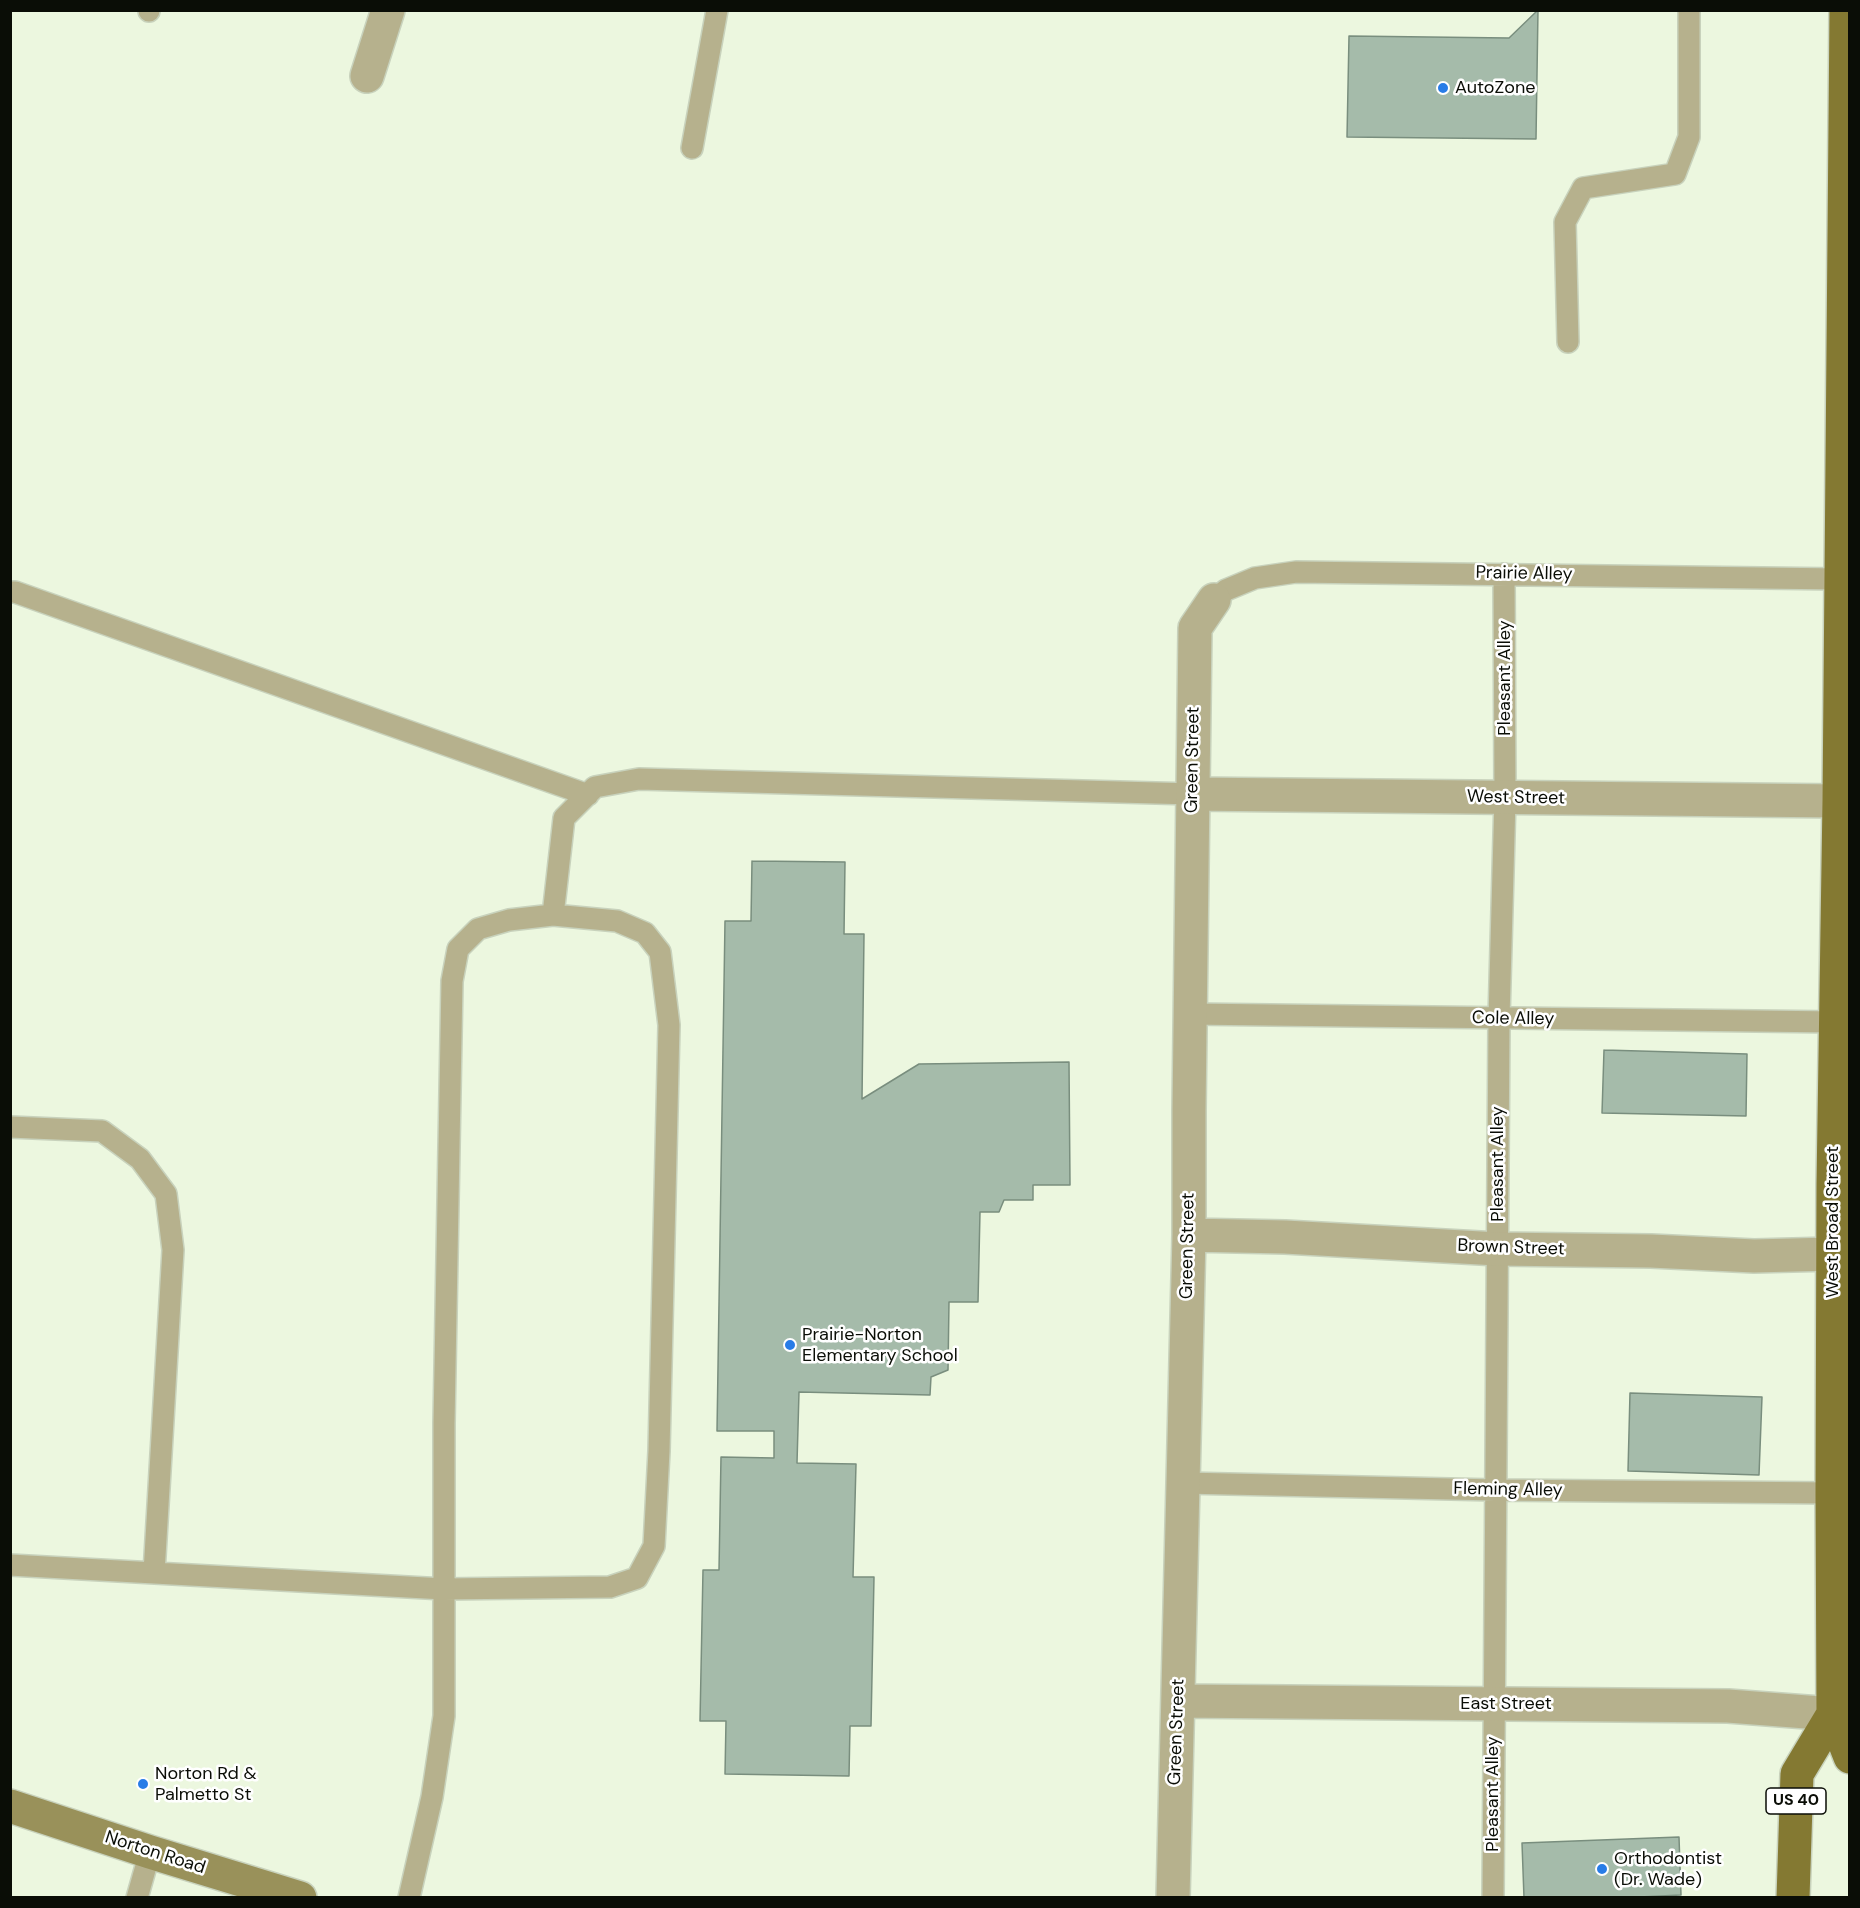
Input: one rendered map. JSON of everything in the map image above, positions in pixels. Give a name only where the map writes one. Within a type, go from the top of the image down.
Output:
[{"type":"main road","name":"West Broad Street","points":[[1846,10],[1845,579],[1836,1022],[1841,1184],[1832,1254],[1841,1424],[1832,1493],[1841,1716],[1850,1757]]},
{"type":"main road","name":"US 40","points":[[1793,1898],[1797,1774],[1841,1716]]},
{"type":"main road","name":"Norton Road","points":[[10,1806],[300,1898]]},
{"type":"street","points":[[367,76],[388,10]]},
{"type":"street","name":"Green Street","points":[[1173,1898],[1189,1235],[1195,628],[1214,600]]},
{"type":"street","name":"West Street","points":[[1193,794],[1839,801]]},
{"type":"street","name":"Brown Street","points":[[1189,1235],[1285,1237],[1498,1249],[1651,1251],[1754,1256],[1832,1254]]},
{"type":"street","name":"East Street","points":[[1178,1701],[1728,1707],[1841,1716]]},
{"type":"lane","points":[[692,148],[717,10]]},
{"type":"lane","points":[[1568,342],[1565,222],[1583,188],[1675,174],[1689,137],[1689,10]]},
{"type":"lane","name":"Prairie Alley","points":[[1214,600],[1226,590],[1255,578],[1296,573],[1845,579]]},
{"type":"lane","name":"Pleasant Alley","points":[[1493,1898],[1499,1019],[1505,798],[1504,574]]},
{"type":"lane","points":[[10,592],[588,795]]},
{"type":"lane","points":[[553,915],[564,818],[596,787],[639,779],[1193,794]]},
{"type":"lane","points":[[10,1565],[444,1589],[610,1587],[637,1578],[654,1546],[659,1451],[669,1025],[660,952],[645,933],[617,921],[553,915],[509,920],[478,929],[458,949],[452,981],[444,1423],[444,1589],[444,1716],[432,1797],[409,1898]]},
{"type":"lane","name":"Cole Alley","points":[[1190,1014],[1836,1022]]},
{"type":"lane","points":[[10,1127],[102,1131],[140,1159],[166,1194],[173,1250],[154,1573]]},
{"type":"lane","name":"Fleming Alley","points":[[1184,1483],[1495,1490],[1832,1493]]},
{"type":"lane","points":[[137,1898],[150,1852]]},
{"type":"building","name":"AutoZone","points":[[1538,10],[1536,139],[1347,137],[1349,36],[1509,38]]},
{"type":"building","points":[[752,861],[845,862],[844,934],[864,934],[862,1099],[919,1064],[1069,1062],[1070,1185],[1033,1185],[1033,1200],[1004,1200],[999,1212],[980,1212],[978,1302],[949,1302],[948,1370],[931,1377],[930,1395],[799,1392],[797,1463],[856,1464],[853,1577],[874,1577],[871,1726],[850,1726],[849,1776],[725,1774],[726,1721],[700,1721],[703,1570],[719,1570],[721,1457],[774,1458],[774,1431],[717,1431],[725,921],[751,921]]},
{"type":"building","points":[[1604,1050],[1747,1054],[1746,1116],[1602,1113]]},
{"type":"building","points":[[1630,1393],[1762,1397],[1759,1475],[1628,1471]]},
{"type":"building","name":"Orthodontist (Dr. Wade)","points":[[1679,1837],[1681,1895],[1619,1898],[1524,1898],[1522,1843]]},
{"type":"place","name":"AutoZone","points":[[1443,88]]},
{"type":"place","name":"Prairie-Norton Elementary School","points":[[790,1345]]},
{"type":"place","name":"Norton Rd & Palmetto St","points":[[143,1784]]},
{"type":"place","name":"Orthodontist (Dr. Wade)","points":[[1602,1869]]}]
